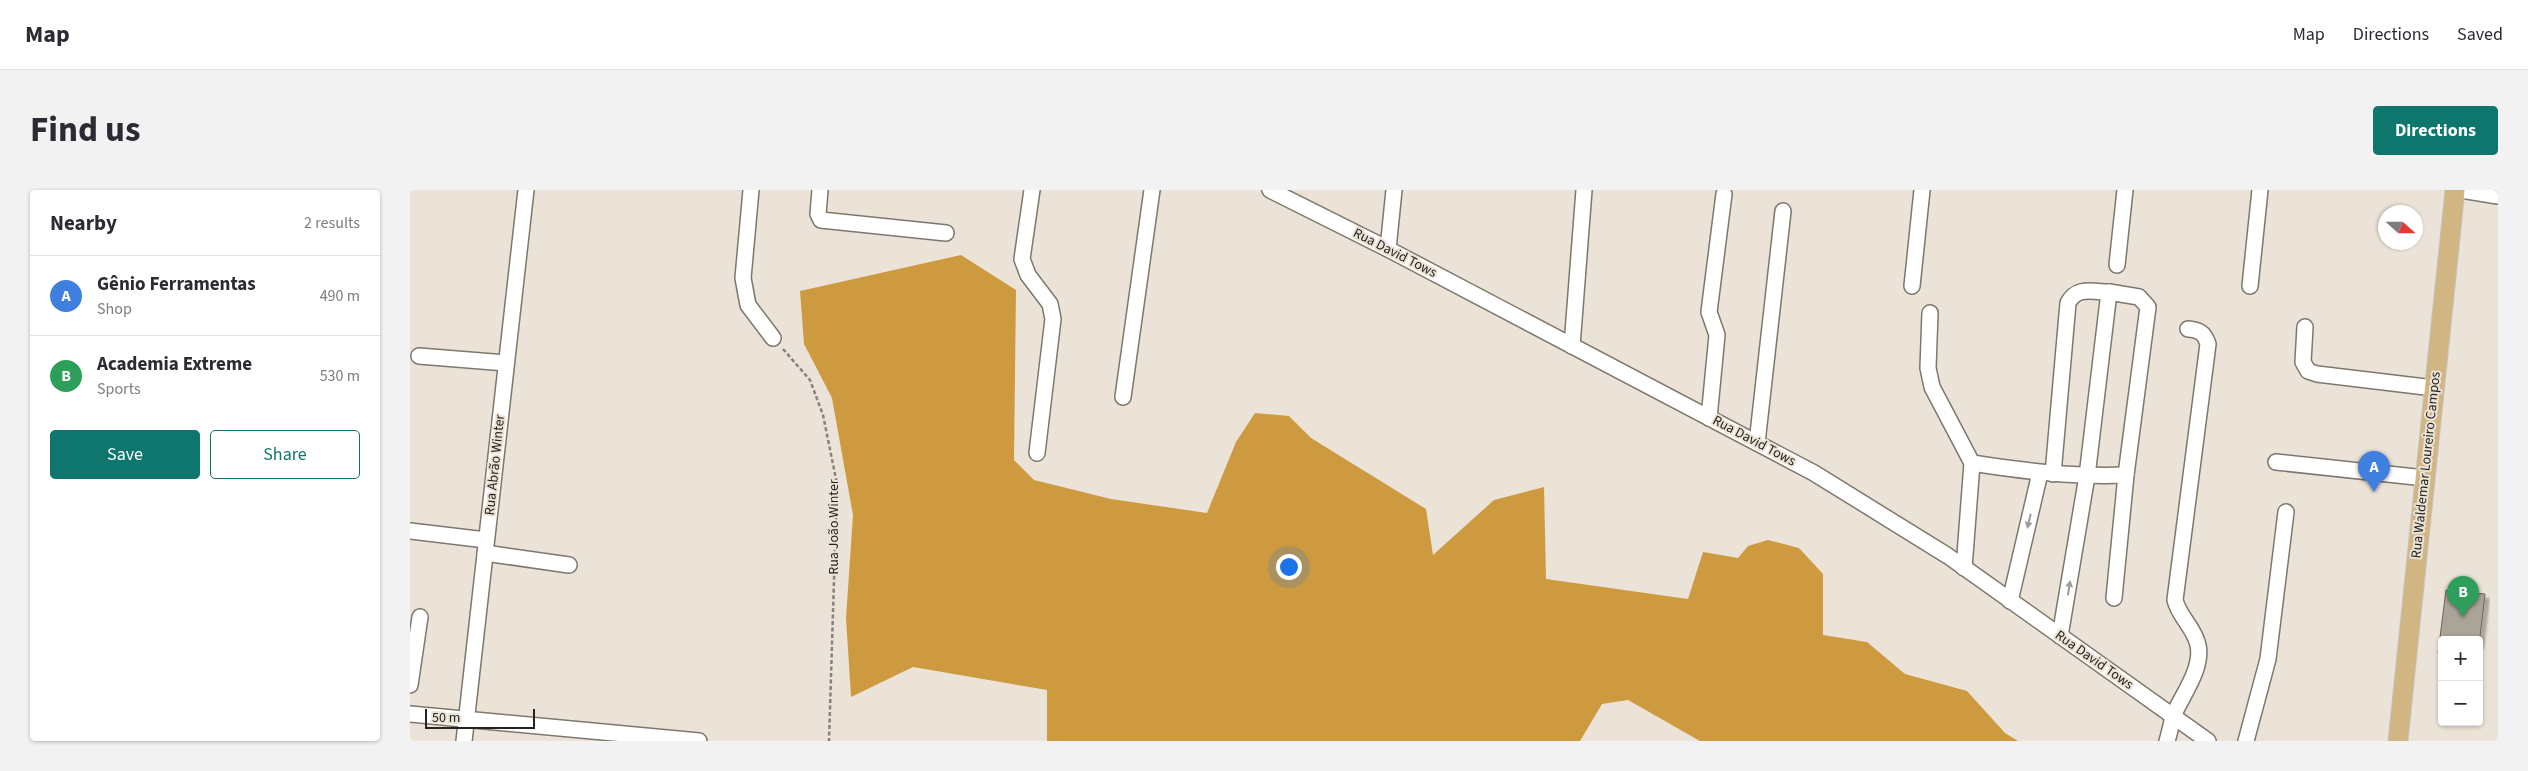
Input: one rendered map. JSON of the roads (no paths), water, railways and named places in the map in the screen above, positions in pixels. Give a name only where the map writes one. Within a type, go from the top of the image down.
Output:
[{"type":"main road","name":"Rua Waldemar Loureiro Campos","points":[[2398,741],[2455,190]]},
{"type":"street","name":"Rua Abrão Winter","points":[[464,741],[526,190]]},
{"type":"street","points":[[751,190],[743,278],[748,304],[773,338]]},
{"type":"street","points":[[820,190],[818,214],[821,220],[825,222],[946,233]]},
{"type":"street","points":[[1032,190],[1022,259],[1028,275],[1050,304],[1053,319],[1037,453]]},
{"type":"street","points":[[1123,397],[1152,190]]},
{"type":"street","name":"Rua David Tows","points":[[1270,190],[1388,249],[1814,474],[1964,568],[2208,741]]},
{"type":"street","points":[[1388,249],[1394,190]]},
{"type":"street","points":[[1572,346],[1584,190]]},
{"type":"street","points":[[1912,286],[1922,190]]},
{"type":"street","points":[[2117,265],[2125,190]]},
{"type":"street","points":[[2250,286],[2260,190]]},
{"type":"street","points":[[2461,190],[2498,196]]},
{"type":"street","points":[[1709,418],[1717,335],[1709,312],[1724,194]]},
{"type":"street","points":[[1757,443],[1784,211]]},
{"type":"street","points":[[2010,601],[2046,473],[2068,303],[2072,295],[2079,291],[2109,292],[2139,297],[2148,307],[2126,475],[2114,598]]},
{"type":"street","points":[[2060,636],[2087,476],[2109,292]]},
{"type":"street","points":[[1930,313],[1928,368],[1932,387],[1972,463],[1964,568]]},
{"type":"street","points":[[2305,327],[2303,362],[2308,371],[2317,374],[2434,388]]},
{"type":"street","points":[[2167,741],[2173,717],[2196,668],[2198,648],[2195,634],[2178,614],[2175,600],[2208,344],[2206,336],[2199,330],[2188,329]]},
{"type":"street","points":[[419,356],[506,363]]},
{"type":"street","points":[[2276,462],[2425,478]]},
{"type":"street","points":[[1972,463],[2046,473],[2087,476],[2126,475]]},
{"type":"street","points":[[2246,741],[2268,659],[2286,512]]},
{"type":"street","points":[[410,531],[569,565]]},
{"type":"street","points":[[410,685],[420,617]]},
{"type":"street","points":[[410,714],[466,721],[699,741]]},
{"type":"place","name":"Gênio Ferramentas","points":[[2374,492]]},
{"type":"place","name":"Academia Extreme","points":[[2463,617]]}]
